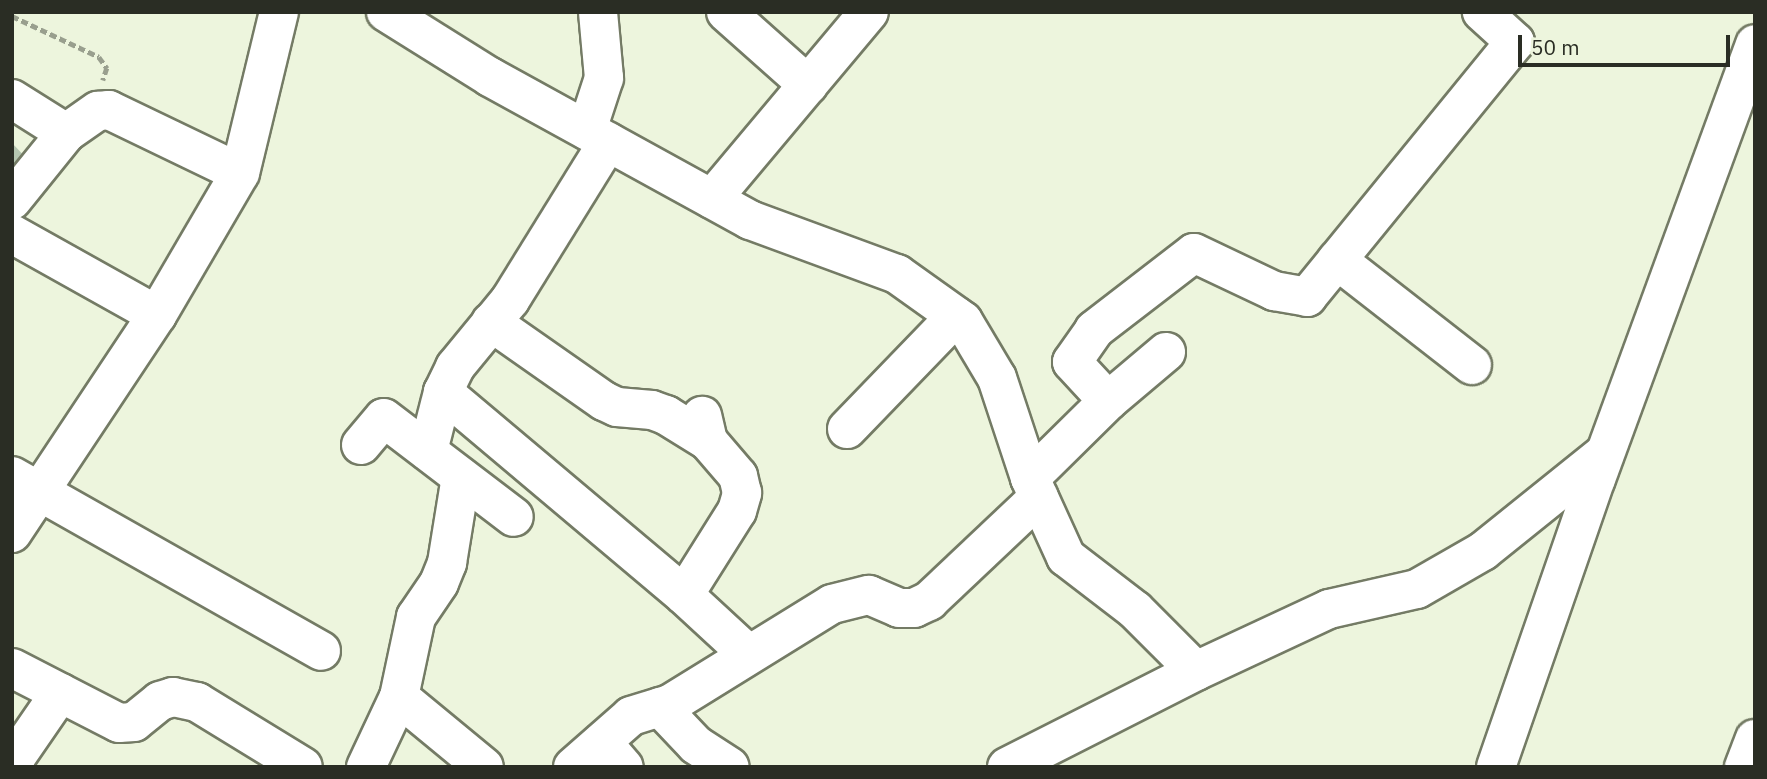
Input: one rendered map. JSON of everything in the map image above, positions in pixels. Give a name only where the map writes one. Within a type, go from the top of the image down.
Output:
[{"type":"street","points":[[12,533],[26,485],[157,314],[240,173],[279,12]]},
{"type":"street","points":[[386,12],[490,77],[750,220],[897,274],[956,316],[962,321],[997,378],[1034,487],[1066,557],[1135,610],[1196,671]]},
{"type":"street","points":[[428,451],[443,392],[455,367],[528,273],[598,136],[604,78],[598,12]]},
{"type":"street","points":[[726,12],[808,85]]},
{"type":"street","points":[[712,198],[869,12]]},
{"type":"street","points":[[1108,401],[1072,362],[1094,330],[1194,253],[1274,291],[1307,297],[1515,42],[1482,12]]},
{"type":"street","points":[[1496,767],[1605,453],[1755,44]]},
{"type":"street","points":[[12,99],[77,124]]},
{"type":"street","points":[[12,200],[77,124],[109,110],[240,173]]},
{"type":"street","points":[[12,234],[157,314]]},
{"type":"street","points":[[1337,260],[1472,365]]},
{"type":"street","points":[[847,429],[956,316]]},
{"type":"street","points":[[491,322],[617,408],[652,410],[704,428],[738,476],[742,493],[737,511],[684,595]]},
{"type":"street","points":[[573,767],[613,754],[631,716],[660,707],[832,604],[869,595],[899,608],[914,608],[929,601],[1034,487],[1108,401],[1166,352]]},
{"type":"street","points":[[443,392],[684,595],[748,654]]},
{"type":"street","points":[[361,445],[384,418],[514,517]]},
{"type":"street","points":[[1007,767],[1196,671],[1329,609],[1417,589],[1483,551],[1605,453]]},
{"type":"street","points":[[366,767],[399,697],[416,617],[439,583],[447,563],[461,477]]},
{"type":"street","points":[[26,485],[321,651]]},
{"type":"street","points":[[12,668],[119,723],[134,722],[160,701],[187,699],[303,767]]},
{"type":"street","points":[[13,767],[16,757],[60,694]]},
{"type":"street","points":[[399,697],[484,767]]},
{"type":"street","points":[[660,707],[696,745],[722,765]]},
{"type":"street","points":[[1744,767],[1755,739]]},
{"type":"path","points":[[12,16],[99,57],[107,68],[77,124]]},
{"type":"building","points":[[12,143],[30,162],[12,179]]}]
